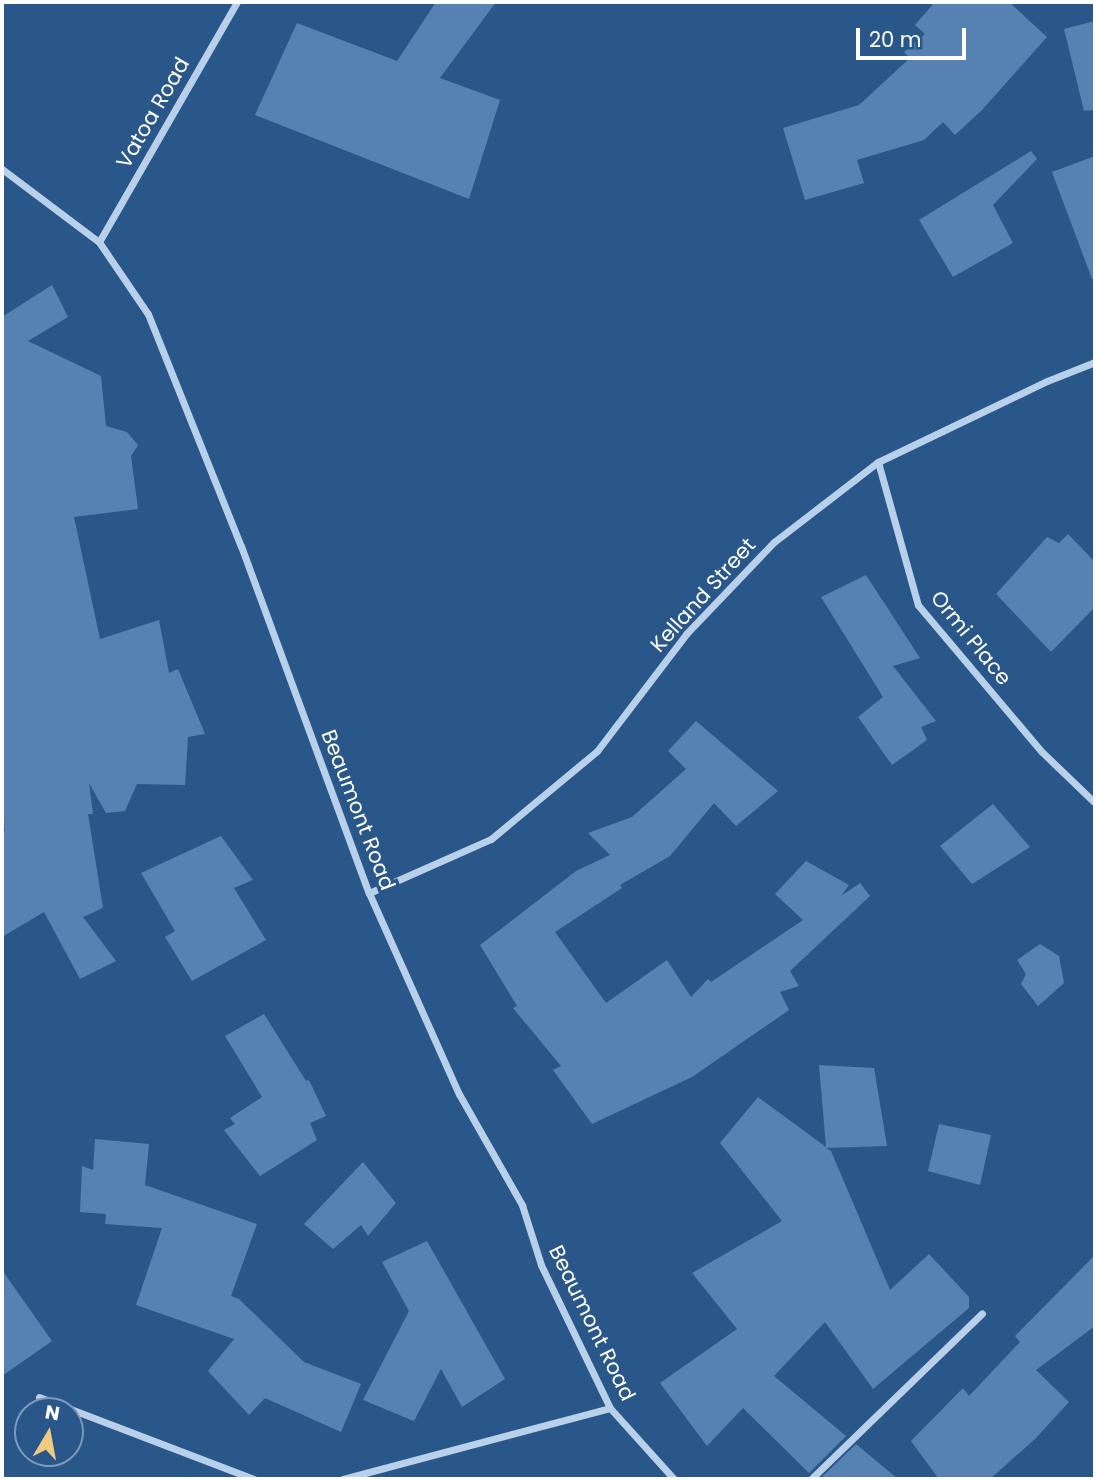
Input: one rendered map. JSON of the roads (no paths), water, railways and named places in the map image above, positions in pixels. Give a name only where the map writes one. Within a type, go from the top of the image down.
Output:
[{"type":"street","name":"Vatoa Road","points":[[99,242],[237,2]]},
{"type":"street","name":"Beaumont Road","points":[[2,169],[99,242],[148,313],[242,546],[369,893],[459,1094],[522,1205],[541,1265],[610,1408],[674,1479]]},
{"type":"street","name":"Kelland Street","points":[[369,893],[491,839],[597,751],[686,634],[774,542],[878,462],[1095,362]]},
{"type":"street","name":"Ormi Place","points":[[878,462],[918,605],[1042,752],[1095,803]]},
{"type":"street","points":[[811,1479],[982,1312]]},
{"type":"street","points":[[344,1479],[610,1408]]},
{"type":"street","points":[[84,1414],[254,1479]]}]
